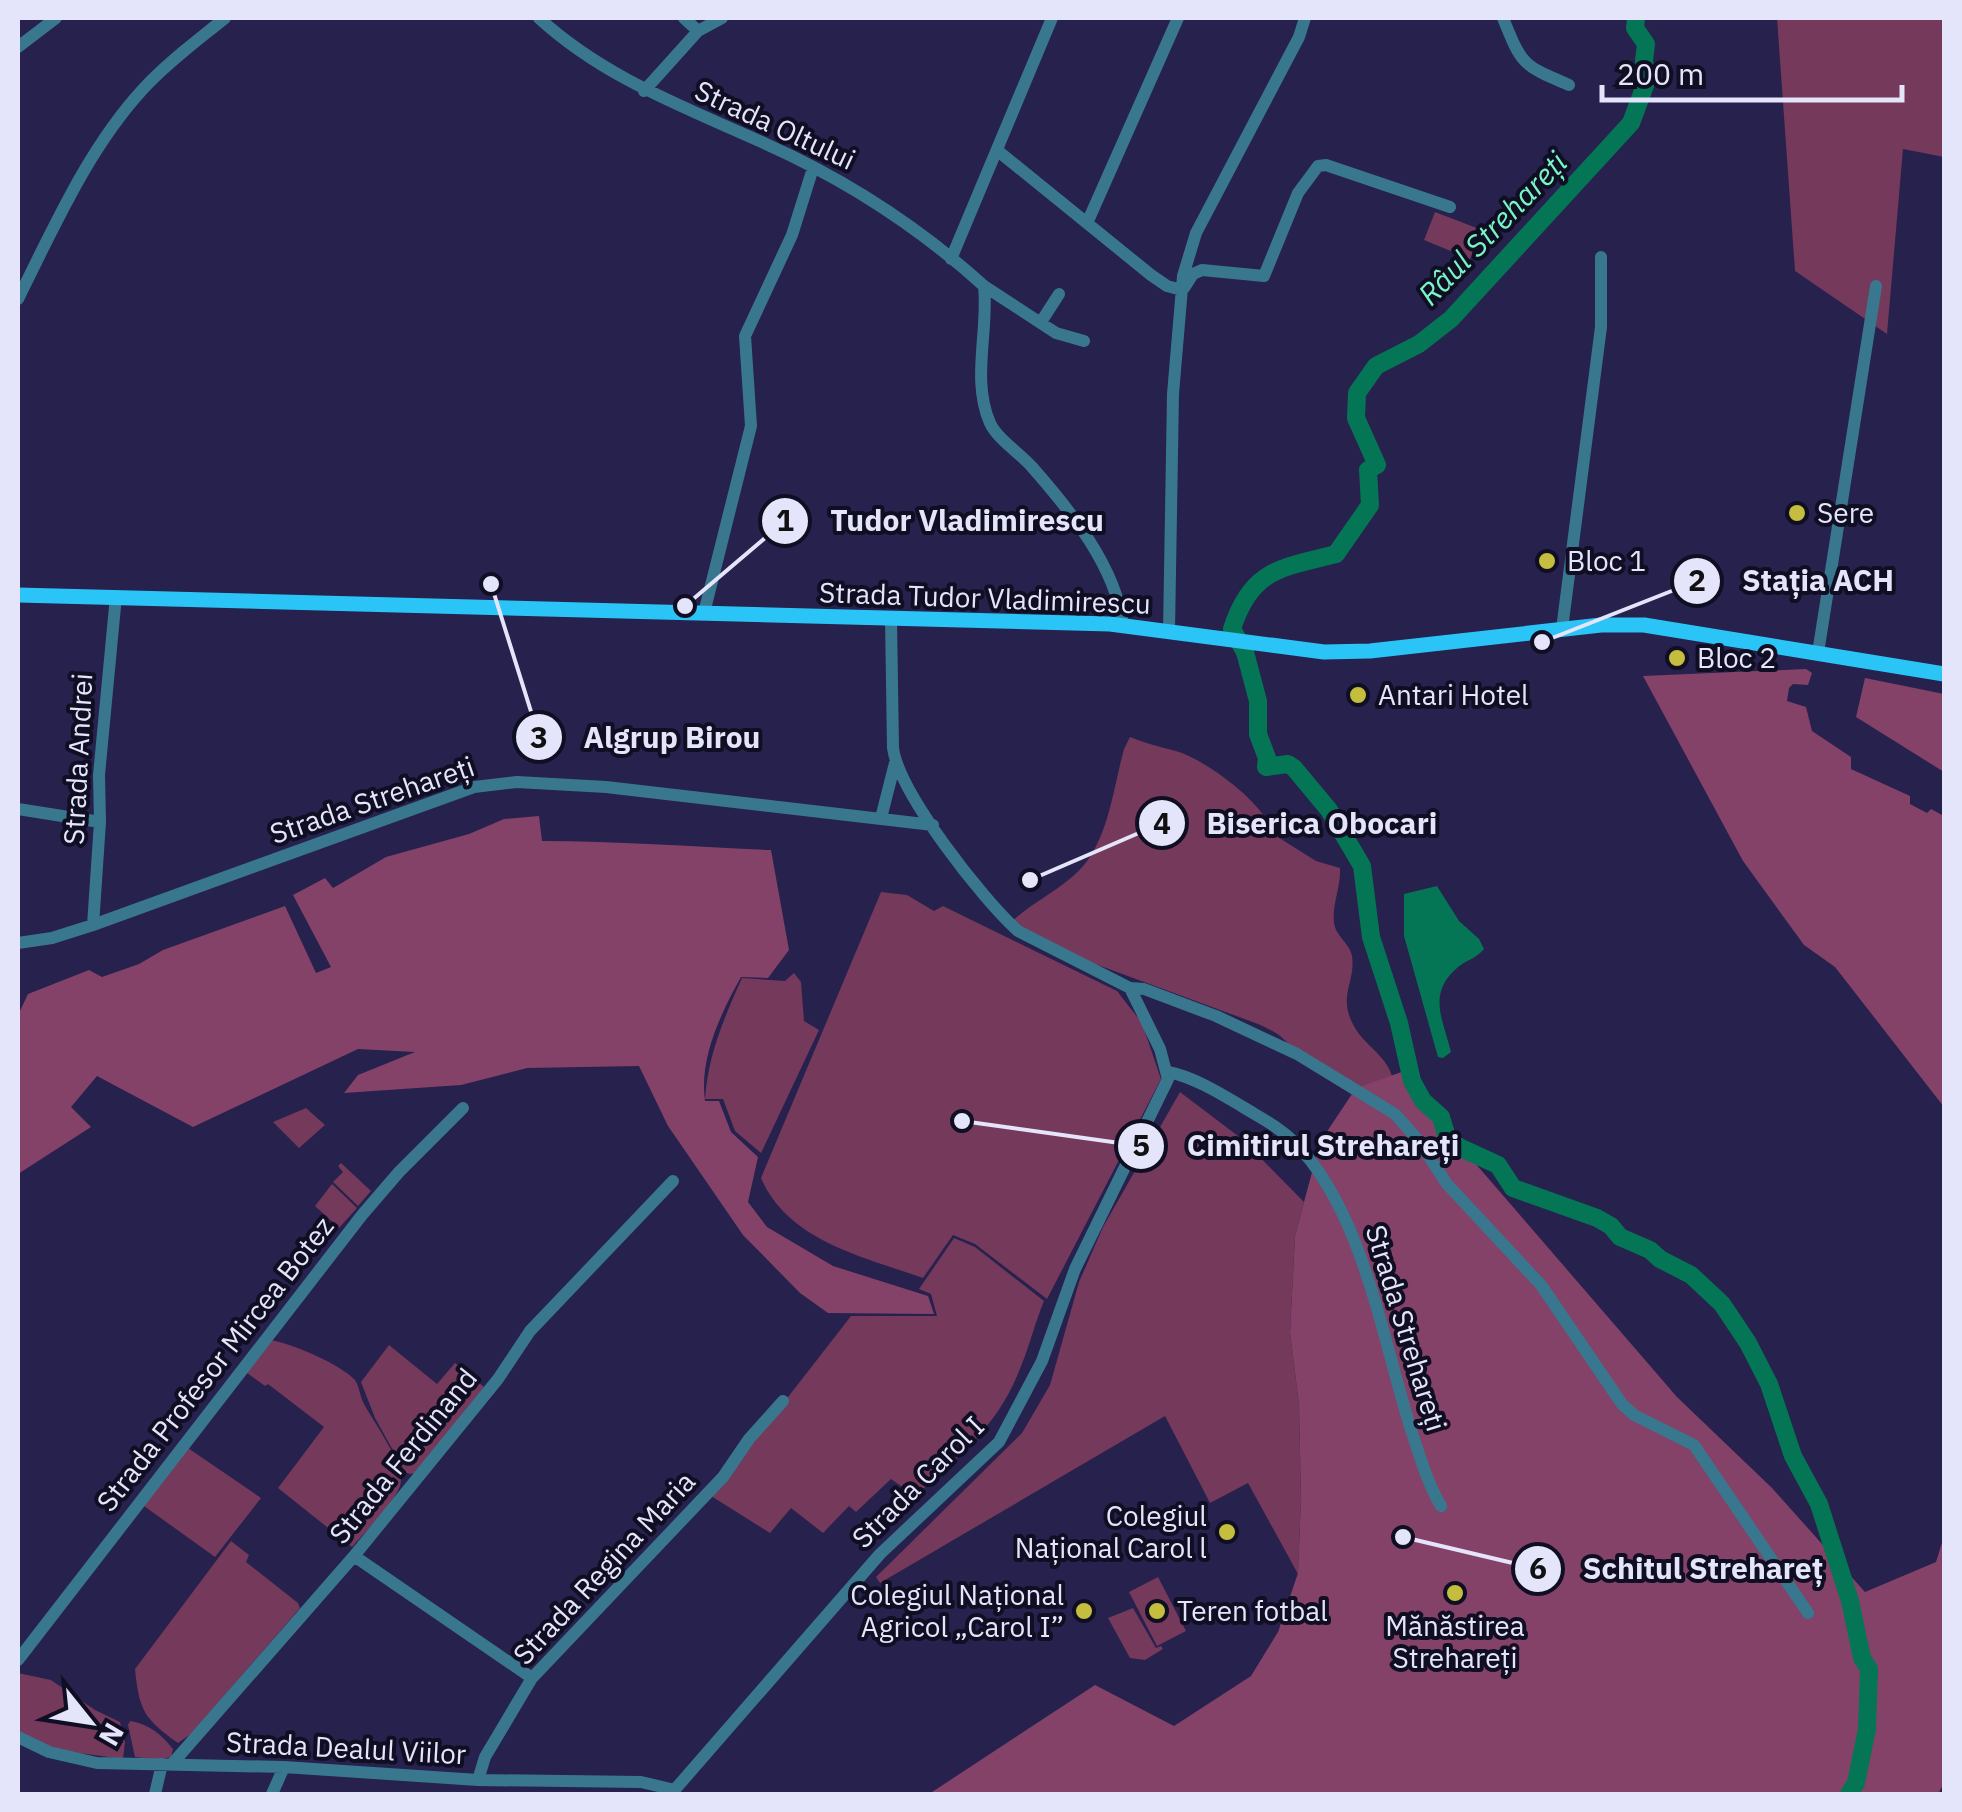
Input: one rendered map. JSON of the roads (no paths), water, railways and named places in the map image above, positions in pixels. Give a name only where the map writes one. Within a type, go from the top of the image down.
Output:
[{"type":"main road","name":"Strada Tudor Vladimirescu","points":[[18,595],[1123,626],[1324,652],[1644,625],[1944,674]]},
{"type":"street","points":[[18,47],[56,18]]},
{"type":"street","points":[[18,299],[63,210],[117,120],[149,83],[226,18]]},
{"type":"street","name":"Strada Oltului","points":[[539,18],[644,91],[813,168],[872,200],[984,286],[1056,333],[1084,341]]},
{"type":"street","points":[[684,18],[698,31]]},
{"type":"street","points":[[644,91],[698,31],[722,18]]},
{"type":"street","points":[[951,260],[1052,18]]},
{"type":"street","points":[[1088,221],[1178,18]]},
{"type":"street","points":[[1169,631],[1173,394],[1187,258],[1196,233],[1293,49],[1304,18]]},
{"type":"street","points":[[1503,18],[1520,59],[1528,67],[1569,84]]},
{"type":"street","points":[[998,151],[1151,276],[1182,290]]},
{"type":"street","points":[[1182,290],[1202,270],[1264,276],[1298,192],[1318,166],[1326,165],[1450,206]]},
{"type":"street","points":[[704,613],[750,426],[745,336],[792,235],[813,168]]},
{"type":"street","points":[[1562,629],[1602,327],[1601,258]]},
{"type":"street","points":[[984,286],[982,386],[990,423],[1049,487],[1095,552],[1117,596],[1123,626]]},
{"type":"street","points":[[1818,653],[1876,286]]},
{"type":"street","points":[[1041,322],[1059,294]]},
{"type":"street","name":"Strada Andrei","points":[[93,925],[100,758],[116,596]]},
{"type":"street","points":[[882,818],[895,763],[891,618]]},
{"type":"street","points":[[895,763],[973,880],[1018,931],[1130,988],[1144,988],[1216,1016],[1297,1054],[1394,1114],[1418,1140],[1447,1184],[1541,1285],[1622,1404],[1634,1415],[1694,1445],[1808,1613]]},
{"type":"street","name":"Strada Strehareți","points":[[18,943],[52,938],[93,925],[474,786],[517,782],[606,787],[933,825]]},
{"type":"street","points":[[18,809],[100,822]]},
{"type":"street","points":[[1130,988],[1168,1072]]},
{"type":"street","name":"Strada Strehareți","points":[[1168,1072],[1220,1093],[1280,1130],[1307,1156],[1332,1194],[1350,1230],[1412,1433],[1430,1487],[1441,1506]]},
{"type":"street","name":"Strada Carol I","points":[[673,1792],[880,1554],[999,1442],[1042,1361],[1075,1268],[1163,1094],[1168,1072]]},
{"type":"street","name":"Strada Profesor Mircea Botez","points":[[18,1660],[362,1216],[399,1172],[464,1108]]},
{"type":"street","name":"Strada Ferdinand","points":[[167,1764],[354,1556],[498,1379],[530,1331],[673,1180]]},
{"type":"street","name":"Strada Regina Maria","points":[[478,1780],[485,1758],[532,1678],[723,1477],[782,1401]]},
{"type":"street","points":[[354,1556],[532,1678]]},
{"type":"street","name":"Strada Dealul Viilor","points":[[18,1737],[70,1759],[107,1764],[284,1768],[478,1780],[641,1782],[673,1792]]},
{"type":"street","points":[[155,1794],[167,1764]]},
{"type":"street","points":[[272,1794],[284,1768]]},
{"type":"waterway","name":"Râul Strehareți","points":[[1636,18],[1635,28],[1646,44],[1647,80],[1631,123],[1451,319],[1419,344],[1376,366],[1357,393],[1356,418],[1377,465],[1368,470],[1370,505],[1336,554],[1284,568],[1259,583],[1240,609],[1232,629],[1245,652],[1258,701],[1258,734],[1267,758],[1266,767],[1288,764],[1294,768],[1329,810],[1362,866],[1371,937],[1399,1023],[1412,1081],[1423,1101],[1441,1117],[1447,1137],[1498,1165],[1513,1188],[1597,1218],[1620,1237],[1691,1275],[1722,1304],[1748,1343],[1769,1384],[1793,1456],[1819,1504],[1850,1601],[1862,1658],[1869,1669],[1867,1729],[1856,1783],[1849,1794]]},
{"type":"place","name":"Sere","points":[[1797,513]]},
{"type":"place","name":"Bloc 1","points":[[1547,561]]},
{"type":"place","name":"Algrup Birou","points":[[491,584]]},
{"type":"place","name":"Tudor Vladimirescu","points":[[685,606]]},
{"type":"place","name":"Stația ACH","points":[[1542,642]]},
{"type":"place","name":"Bloc 2","points":[[1677,658]]},
{"type":"place","name":"Antari Hotel","points":[[1358,695]]},
{"type":"place","name":"Biserica Obocari","points":[[1030,880]]},
{"type":"place","name":"Cimitirul Strehareți","points":[[962,1121]]},
{"type":"place","name":"Colegiul Național Carol l","points":[[1227,1532]]},
{"type":"place","name":"Schitul Strehareț","points":[[1403,1537]]},
{"type":"place","name":"Mănăstirea Strehareți","points":[[1455,1593]]},
{"type":"place","name":"Colegiul Național Agricol „Carol I”","points":[[1084,1611]]},
{"type":"place","name":"Teren fotbal","points":[[1157,1611]]}]
